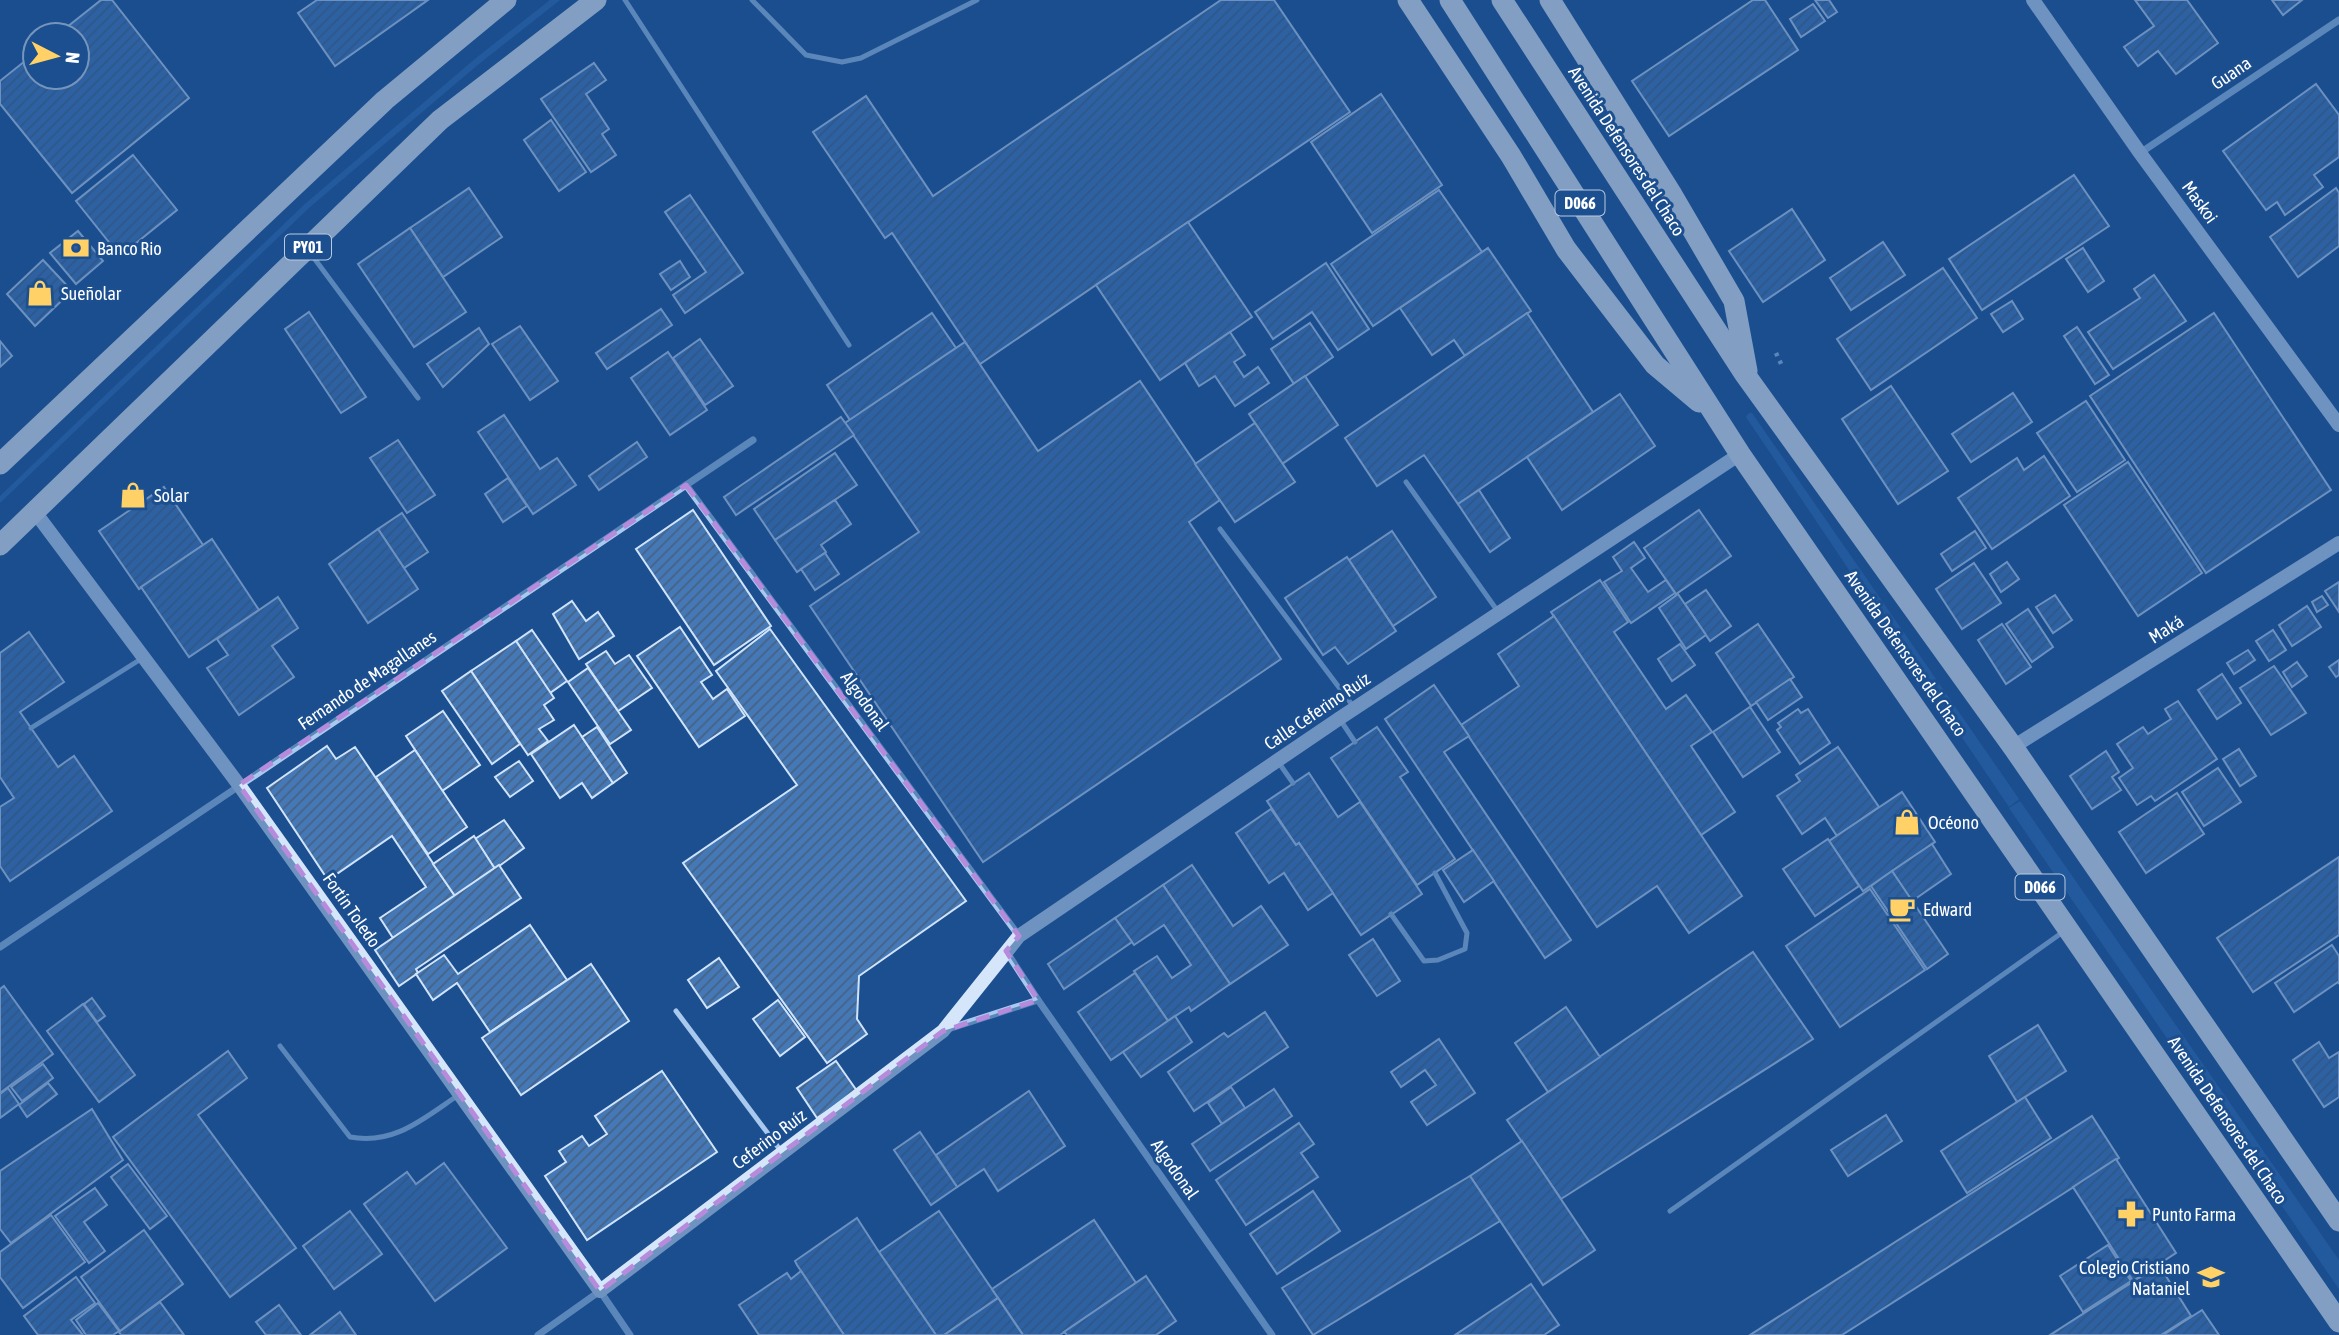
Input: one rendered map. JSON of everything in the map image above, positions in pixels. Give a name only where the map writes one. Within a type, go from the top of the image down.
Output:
[{"type":"highway","points":[[0,464],[385,100],[506,0]]},
{"type":"highway","name":"PY01","points":[[0,545],[440,120],[596,0]]},
{"type":"highway","points":[[1408,0],[1511,156],[1566,249],[1655,365],[1712,411]]},
{"type":"highway","name":"Avenida Defensores del Chaco","points":[[1450,0],[1740,454],[2339,1322]]},
{"type":"highway","name":"Avenida Defensores del Chaco","points":[[1502,0],[1746,376],[2013,747],[2339,1222]]},
{"type":"highway","points":[[1550,0],[1671,193],[1734,301],[1746,376]]},
{"type":"street","name":"Maskoi","points":[[2033,0],[2339,425]]},
{"type":"street","name":"Guana","points":[[2140,152],[2339,20]]},
{"type":"street","name":"Fernando de Magallanes","points":[[0,947],[753,440]]},
{"type":"street","name":"Calle Ceferino Ruíz","points":[[943,1031],[1019,936],[1340,718],[1740,454]]},
{"type":"street","name":"Algodonal","points":[[686,485],[1019,936]]},
{"type":"street","name":"Fortín Toledo","points":[[35,512],[239,785],[630,1335]]},
{"type":"street","name":"Maká","points":[[2013,747],[2339,543]]},
{"type":"street","name":"Algodonal","points":[[1006,951],[1272,1335]]},
{"type":"street","name":"Ceferino Ruíz","points":[[538,1335],[600,1292],[943,1031],[1038,1000]]},
{"type":"lane","points":[[625,0],[849,345]]},
{"type":"lane","points":[[752,0],[806,55],[842,62],[861,58],[977,0]]},
{"type":"lane","points":[[306,248],[418,398]]},
{"type":"lane","points":[[1406,482],[1499,613]]},
{"type":"lane","points":[[1220,529],[1355,709]]},
{"type":"lane","points":[[31,727],[144,657]]},
{"type":"lane","points":[[1340,718],[1355,741]]},
{"type":"lane","points":[[1277,761],[1293,783]]},
{"type":"lane","points":[[1391,915],[1424,961],[1438,960],[1465,949],[1467,933],[1435,873]]},
{"type":"lane","points":[[1670,1211],[2068,928]]},
{"type":"lane","points":[[676,1011],[783,1153]]},
{"type":"lane","points":[[280,1046],[350,1137],[369,1140],[411,1127],[460,1094]]},
{"type":"highlighted area","points":[[686,485],[1019,936],[1006,951],[1038,1000],[943,1031],[600,1291],[239,785]]},
{"type":"shaded area","points":[[550,0],[560,0],[480,63],[310,207],[0,503],[0,496],[306,203],[476,58]]},
{"type":"shaded area","points":[[1752,413],[2019,799],[2009,807],[1746,417]]},
{"type":"shaded area","points":[[2020,801],[2339,1260],[2339,1289],[2009,808]]},
{"type":"building","points":[[101,0],[112,0],[189,98],[72,193],[0,104],[0,81],[21,64],[21,91],[91,91],[91,21],[75,21]]},
{"type":"building","points":[[317,0],[428,0],[335,66],[298,13]]},
{"type":"building","points":[[1221,0],[1274,0],[1350,112],[980,364],[892,233],[885,238],[813,132],[866,96],[933,196]]},
{"type":"building","points":[[1753,0],[1765,0],[1798,50],[1669,136],[1632,81]]},
{"type":"building","points":[[1815,0],[1829,0],[1837,12],[1828,18]]},
{"type":"building","points":[[2135,0],[2187,0],[2218,43],[2176,74],[2158,51],[2138,66],[2124,47],[2154,26]]},
{"type":"building","points":[[2272,0],[2302,0],[2283,15]]},
{"type":"building","points":[[1813,4],[1825,21],[1801,37],[1790,19]]},
{"type":"building","points":[[594,63],[606,80],[586,94],[609,129],[602,134],[616,155],[591,172],[541,99]]},
{"type":"building","points":[[2316,84],[2339,115],[2339,157],[2314,175],[2323,187],[2285,215],[2277,202],[2266,210],[2223,151]]},
{"type":"building","points":[[1381,94],[1442,185],[1372,233],[1311,142]]},
{"type":"building","points":[[551,120],[586,172],[559,191],[524,140]]},
{"type":"building","points":[[133,155],[177,210],[120,256],[76,201]]},
{"type":"building","points":[[2074,175],[2109,226],[1982,310],[1949,259]]},
{"type":"building","points":[[469,188],[502,237],[443,277],[410,228]]},
{"type":"building","points":[[2336,188],[2339,193],[2339,246],[2298,277],[2270,237]]},
{"type":"building","points":[[1439,190],[1482,252],[1373,326],[1331,264]]},
{"type":"building","points":[[690,195],[743,273],[685,313],[673,295],[706,272],[665,212]]},
{"type":"building","points":[[1792,209],[1825,260],[1763,302],[1729,251]]},
{"type":"building","points":[[1188,222],[1252,317],[1160,380],[1096,285]]},
{"type":"building","points":[[410,228],[466,312],[414,347],[358,264]]},
{"type":"building","points":[[78,231],[103,261],[76,284],[50,253]]},
{"type":"building","points":[[1883,242],[1905,275],[1851,310],[1830,278]]},
{"type":"building","points":[[1488,248],[1531,311],[1465,356],[1454,340],[1432,355],[1400,308]]},
{"type":"building","points":[[2083,248],[2104,281],[2088,292],[2066,259]]},
{"type":"building","name":"Sueñolar","points":[[43,260],[72,291],[35,326],[7,294]]},
{"type":"building","points":[[680,261],[690,277],[671,290],[660,274]]},
{"type":"building","points":[[1326,263],[1369,329],[1338,350],[1312,312],[1273,339],[1255,312]]},
{"type":"building","points":[[1943,268],[1977,318],[1871,390],[1837,339]]},
{"type":"building","points":[[2154,275],[2186,321],[2113,369],[2088,332],[2140,298],[2134,289]]},
{"type":"building","points":[[2012,301],[2023,319],[2003,332],[1991,314]]},
{"type":"building","points":[[661,309],[672,325],[607,369],[596,353]]},
{"type":"building","points":[[309,312],[366,397],[341,413],[285,329]]},
{"type":"building","points":[[932,313],[956,348],[850,420],[827,385]]},
{"type":"building","points":[[1527,313],[1593,412],[1458,504],[1424,455],[1377,486],[1345,438]]},
{"type":"building","points":[[2214,313],[2331,490],[2206,573],[2090,396]]},
{"type":"building","points":[[1310,323],[1333,357],[1294,384],[1271,349]]},
{"type":"building","points":[[520,326],[558,381],[530,400],[492,344]]},
{"type":"building","points":[[2077,327],[2109,375],[2095,384],[2064,336]]},
{"type":"building","points":[[479,328],[489,344],[443,387],[427,364]]},
{"type":"building","points":[[1230,332],[1245,355],[1234,362],[1244,377],[1258,367],[1269,383],[1235,406],[1215,376],[1199,386],[1185,363]]},
{"type":"building","points":[[700,339],[733,386],[705,405],[673,358]]},
{"type":"building","points":[[0,341],[12,356],[0,367]]},
{"type":"building","points":[[965,342],[1038,451],[1140,381],[1220,500],[1189,522],[1281,659],[983,862],[810,606],[919,532],[845,423]]},
{"type":"building","points":[[668,352],[707,410],[670,435],[631,378]]},
{"type":"building","points":[[1305,376],[1338,425],[1282,464],[1249,414]]},
{"type":"building","points":[[1891,386],[1948,471],[1898,504],[1842,419]]},
{"type":"building","points":[[2013,393],[2032,422],[1971,462],[1952,434]]},
{"type":"building","points":[[1620,394],[1655,446],[1562,510],[1527,457]]},
{"type":"building","points":[[2086,401],[2125,460],[2077,492],[2037,433]]},
{"type":"building","points":[[504,415],[540,469],[557,458],[576,485],[533,514],[478,432]]},
{"type":"building","points":[[841,417],[854,435],[736,515],[724,497]]},
{"type":"building","points":[[1255,423],[1295,482],[1235,522],[1195,464]]},
{"type":"building","points":[[398,440],[435,495],[407,513],[370,458]]},
{"type":"building","points":[[637,442],[647,457],[599,490],[589,476]]},
{"type":"building","points":[[835,453],[857,485],[775,540],[754,509]]},
{"type":"building","points":[[2044,456],[2070,496],[1992,549],[1958,498],[2017,458],[2024,470]]},
{"type":"building","points":[[2128,462],[2202,573],[2138,616],[2064,505]]},
{"type":"building","points":[[508,478],[527,506],[503,522],[485,494]]},
{"type":"building","points":[[164,487],[203,545],[139,589],[99,531]]},
{"type":"building","points":[[1479,490],[1510,538],[1490,552],[1458,504]]},
{"type":"building","points":[[835,500],[851,524],[821,545],[826,552],[797,572],[775,540]]},
{"type":"building","points":[[693,510],[771,626],[714,665],[636,549]]},
{"type":"building","points":[[1699,510],[1731,556],[1676,594],[1644,548]]},
{"type":"building","points":[[402,513],[428,552],[404,568],[378,529]]},
{"type":"building","points":[[378,529],[418,589],[368,623],[329,564]]},
{"type":"building","points":[[1392,531],[1436,597],[1393,626],[1349,560]]},
{"type":"building","points":[[1975,531],[1986,548],[1952,571],[1941,554]]},
{"type":"building","points":[[212,539],[259,610],[189,657],[141,587]]},
{"type":"building","points":[[1634,542],[1645,558],[1631,568],[1648,592],[1666,580],[1675,593],[1631,623],[1604,582],[1622,571],[1613,557]]},
{"type":"building","points":[[825,553],[839,574],[815,590],[801,569]]},
{"type":"building","points":[[1347,557],[1396,631],[1348,664],[1335,647],[1323,655],[1285,598]]},
{"type":"building","points":[[2007,562],[2019,579],[2001,592],[1990,574]]},
{"type":"building","points":[[1974,563],[2001,603],[1962,629],[1936,589]]},
{"type":"building","points":[[1600,580],[1628,622],[1614,632],[1666,709],[1686,695],[1712,732],[1691,746],[1735,812],[1701,835],[1551,612]]},
{"type":"building","points":[[2339,582],[2339,612],[2325,591]]},
{"type":"building","points":[[1706,590],[1731,626],[1710,641],[1685,604]]},
{"type":"building","points":[[1678,594],[1706,635],[1686,649],[1659,608]]},
{"type":"building","points":[[2055,595],[2072,620],[2053,633],[2036,607]]},
{"type":"building","points":[[2322,596],[2328,605],[2317,612],[2312,602]]},
{"type":"building","points":[[278,597],[298,628],[272,646],[294,677],[239,715],[207,668],[228,655],[217,639]]},
{"type":"building","points":[[572,601],[586,621],[598,612],[614,636],[579,659],[553,614]]},
{"type":"building","points":[[2307,606],[2321,627],[2292,646],[2279,625]]},
{"type":"building","points":[[2028,609],[2053,647],[2032,662],[2006,624]]},
{"type":"building","points":[[1554,616],[1742,896],[1689,933],[1657,886],[1597,927],[1461,725],[1519,686],[1498,654]]},
{"type":"building","points":[[1758,624],[1794,677],[1751,706],[1716,653]]},
{"type":"building","points":[[2002,624],[2031,667],[2006,684],[1978,640]]},
{"type":"building","points":[[680,627],[712,675],[701,682],[713,699],[727,689],[745,716],[699,747],[637,656]]},
{"type":"building","points":[[770,629],[966,901],[859,976],[857,1019],[867,1034],[827,1063],[683,863],[797,785],[716,671]]},
{"type":"building","points":[[532,630],[567,681],[550,693],[516,641]]},
{"type":"building","points":[[2273,630],[2286,650],[2269,661],[2256,641]]},
{"type":"building","points":[[29,632],[64,682],[20,712],[58,767],[74,756],[112,811],[10,881],[0,866],[0,807],[14,798],[0,777],[0,653]]},
{"type":"building","points":[[516,641],[554,698],[544,705],[554,720],[539,729],[548,741],[528,755],[471,671]]},
{"type":"building","points":[[1680,644],[1695,665],[1672,681],[1658,659]]},
{"type":"building","points":[[2248,650],[2255,660],[2234,674],[2227,663]]},
{"type":"building","points":[[606,651],[615,664],[629,655],[652,688],[618,711],[586,664]]},
{"type":"building","points":[[2339,660],[2339,675],[2336,677],[2329,667]]},
{"type":"building","points":[[2297,662],[2307,676],[2292,687],[2283,672]]},
{"type":"building","points":[[2274,666],[2306,713],[2271,735],[2240,688]]},
{"type":"building","points":[[588,668],[631,730],[610,744],[568,682]]},
{"type":"building","points":[[471,671],[520,744],[492,764],[442,691]]},
{"type":"building","points":[[2222,674],[2241,703],[2217,719],[2198,690]]},
{"type":"building","points":[[1790,679],[1802,697],[1768,720],[1756,702]]},
{"type":"building","points":[[1434,685],[1469,736],[1444,752],[1571,940],[1545,958],[1385,719]]},
{"type":"building","points":[[2178,701],[2217,759],[2155,801],[2151,796],[2137,805],[2119,778],[2133,768],[2117,744],[2143,727],[2148,734],[2171,719],[2165,709]]},
{"type":"building","points":[[1750,707],[1780,752],[1743,777],[1713,732]]},
{"type":"building","points":[[1798,709],[1801,713],[1808,709],[1830,743],[1800,764],[1777,730],[1781,727],[1778,723]]},
{"type":"building","points":[[443,711],[480,765],[442,791],[406,736]]},
{"type":"building","points":[[574,725],[613,783],[592,798],[582,783],[560,798],[531,754]]},
{"type":"building","points":[[597,727],[627,773],[613,783],[582,737]]},
{"type":"building","points":[[1377,727],[1408,772],[1400,777],[1455,859],[1417,885],[1331,758]]},
{"type":"building","points":[[327,746],[336,759],[355,747],[455,896],[393,938],[380,918],[426,887],[392,836],[328,880],[267,788]]},
{"type":"building","points":[[1838,747],[1879,807],[1837,836],[1825,818],[1802,834],[1777,796],[1800,781],[1796,775]]},
{"type":"building","points":[[2239,749],[2256,776],[2240,786],[2223,759]]},
{"type":"building","points":[[415,750],[467,827],[428,854],[376,777]]},
{"type":"building","points":[[2106,751],[2119,772],[2112,777],[2121,790],[2092,809],[2070,776]]},
{"type":"building","points":[[519,761],[533,781],[510,797],[495,777]]},
{"type":"building","points":[[2218,768],[2241,802],[2204,826],[2182,792]]},
{"type":"building","points":[[1309,773],[1338,817],[1360,802],[1422,894],[1361,935],[1267,801]]},
{"type":"building","points":[[1902,792],[1935,842],[1863,891],[1829,841]]},
{"type":"building","points":[[2177,793],[2204,834],[2146,873],[2119,832]]},
{"type":"building","points":[[1271,809],[1296,845],[1299,843],[1333,893],[1308,910],[1284,873],[1269,883],[1236,833]]},
{"type":"building","points":[[504,820],[524,848],[495,869],[475,839]]},
{"type":"building","points":[[474,836],[495,869],[455,896],[433,864]]},
{"type":"building","points":[[1828,839],[1859,886],[1815,916],[1783,869]]},
{"type":"building","points":[[1932,844],[1951,874],[1912,901],[1892,871]]},
{"type":"building","points":[[1473,850],[1494,881],[1464,902],[1443,870]]},
{"type":"building","points":[[2339,857],[2339,935],[2253,992],[2217,938]]},
{"type":"building","points":[[499,865],[521,898],[416,969],[418,973],[399,986],[375,950]]},
{"type":"building","points":[[1192,865],[1233,926],[1261,906],[1288,945],[1230,984],[1163,885]]},
{"type":"building","points":[[1892,871],[1948,954],[1927,969],[1871,886]]},
{"type":"building","points":[[1163,885],[1230,984],[1191,1011],[1189,1007],[1168,1021],[1134,971],[1157,956],[1172,978],[1191,965],[1164,925],[1134,945],[1115,918]]},
{"type":"building","points":[[1870,889],[1925,970],[1840,1027],[1786,946]]},
{"type":"building","points":[[1115,918],[1132,942],[1064,989],[1048,964]]},
{"type":"building","points":[[530,925],[567,980],[490,1032],[457,983],[433,1000],[416,974],[444,955],[458,974]]},
{"type":"building","points":[[1373,939],[1400,981],[1377,996],[1349,955]]},
{"type":"building","points":[[2332,945],[2339,956],[2339,984],[2338,982],[2294,1012],[2275,983]]},
{"type":"building","points":[[1753,952],[1813,1039],[1561,1199],[1507,1120]]},
{"type":"building","points":[[719,958],[739,987],[707,1008],[688,980]]},
{"type":"building","points":[[591,964],[629,1021],[521,1095],[482,1038]]},
{"type":"building","points":[[1135,973],[1168,1021],[1111,1060],[1078,1012]]},
{"type":"building","points":[[4,986],[53,1054],[0,1093],[0,989]]},
{"type":"building","points":[[92,998],[105,1016],[97,1022],[84,1004]]},
{"type":"building","points":[[778,1000],[805,1037],[780,1056],[753,1019]]},
{"type":"building","points":[[83,1004],[135,1075],[99,1102],[47,1031]]},
{"type":"building","points":[[1566,1007],[1600,1057],[1548,1092],[1515,1043]]},
{"type":"building","points":[[1265,1012],[1288,1047],[1194,1111],[1168,1072],[1224,1033],[1228,1037]]},
{"type":"building","points":[[1175,1016],[1192,1042],[1141,1077],[1123,1052]]},
{"type":"building","points":[[2038,1025],[2066,1071],[2017,1102],[1989,1056]]},
{"type":"building","points":[[1439,1039],[1475,1093],[1427,1125],[1411,1102],[1436,1085],[1425,1070],[1401,1087],[1391,1072]]},
{"type":"building","points":[[2319,1042],[2329,1058],[2339,1052],[2339,1097],[2324,1107],[2293,1060]]},
{"type":"building","points":[[228,1051],[247,1078],[198,1115],[296,1248],[230,1297],[113,1137]]},
{"type":"building","points":[[836,1061],[857,1091],[817,1118],[797,1088]]},
{"type":"building","points":[[43,1064],[53,1078],[22,1101],[11,1087]]},
{"type":"building","points":[[662,1071],[717,1152],[587,1240],[545,1176],[566,1162],[559,1151],[582,1136],[589,1146],[607,1134],[595,1116]]},
{"type":"building","points":[[48,1083],[57,1094],[27,1117],[19,1105]]},
{"type":"building","points":[[1231,1087],[1245,1108],[1222,1124],[1208,1103]]},
{"type":"building","points":[[8,1088],[19,1104],[0,1118],[0,1094]]},
{"type":"building","points":[[1274,1089],[1292,1116],[1210,1171],[1192,1144]]},
{"type":"building","points":[[1029,1091],[1065,1146],[998,1191],[984,1169],[957,1187],[936,1155]]},
{"type":"building","points":[[2025,1097],[2051,1138],[1967,1193],[1941,1151]]},
{"type":"building","points":[[92,1109],[123,1160],[11,1243],[0,1229],[0,1171]]},
{"type":"building","points":[[1886,1115],[1902,1141],[1848,1176],[1831,1150]]},
{"type":"building","points":[[2092,1116],[2119,1158],[1842,1335],[1750,1335]]},
{"type":"building","points":[[1299,1123],[1314,1144],[1301,1153],[1318,1177],[1246,1225],[1216,1180]]},
{"type":"building","points":[[920,1132],[957,1187],[931,1205],[894,1150]]},
{"type":"building","points":[[1522,1141],[1595,1250],[1543,1285],[1470,1176]]},
{"type":"building","points":[[2116,1159],[2176,1253],[2133,1281],[2073,1187]]},
{"type":"building","points":[[444,1163],[507,1248],[435,1301],[364,1204],[407,1172],[416,1184]]},
{"type":"building","points":[[128,1164],[167,1216],[150,1229],[111,1177]]},
{"type":"building","points":[[1470,1176],[1500,1221],[1313,1335],[1282,1288]]},
{"type":"building","points":[[95,1188],[107,1205],[84,1222],[105,1251],[89,1263],[55,1216]]},
{"type":"building","points":[[1313,1191],[1340,1231],[1277,1274],[1250,1234]]},
{"type":"building","points":[[350,1211],[382,1254],[334,1289],[303,1246]]},
{"type":"building","points":[[939,1211],[998,1298],[944,1335],[936,1335],[879,1252]]},
{"type":"building","points":[[51,1215],[85,1262],[23,1308],[0,1277],[0,1252]]},
{"type":"building","points":[[857,1218],[936,1335],[844,1335],[795,1261]]},
{"type":"building","points":[[1094,1220],[1136,1283],[1060,1335],[1023,1335],[992,1289]]},
{"type":"building","points":[[144,1230],[183,1284],[120,1331],[81,1277]]},
{"type":"building","points":[[2108,1245],[2131,1281],[2083,1312],[2060,1276]]},
{"type":"building","points":[[2159,1265],[2191,1316],[2161,1335],[2050,1335]]},
{"type":"building","points":[[801,1271],[844,1335],[759,1335],[739,1305],[787,1273],[791,1279]]},
{"type":"building","points":[[1146,1276],[1176,1321],[1156,1335],[1067,1335],[1064,1332]]},
{"type":"building","points":[[76,1277],[95,1303],[71,1320],[83,1335],[38,1335],[24,1316]]},
{"type":"building","points":[[1531,1284],[1559,1325],[1544,1335],[1455,1335]]},
{"type":"building","points":[[998,1298],[1023,1335],[944,1335]]},
{"type":"building","points":[[160,1302],[184,1335],[121,1335],[119,1332]]},
{"type":"building","points":[[98,1303],[119,1331],[113,1335],[86,1335],[76,1320]]},
{"type":"building","points":[[279,1305],[301,1335],[266,1335],[256,1322]]},
{"type":"building","points":[[2202,1310],[2219,1335],[2163,1335]]},
{"type":"building","points":[[340,1312],[356,1335],[310,1335]]},
{"type":"place","name":"Banco Rio","points":[[76,248]]},
{"type":"place","name":"Sueñolar","points":[[40,293]]},
{"type":"place","name":"Solar","points":[[133,495]]},
{"type":"place","name":"Océono","points":[[1907,822]]},
{"type":"place","name":"Edward","points":[[1902,909]]},
{"type":"place","name":"Punto Farma","points":[[2131,1214]]},
{"type":"place","name":"Colegio Cristiano Nataniel","points":[[2211,1277]]}]
